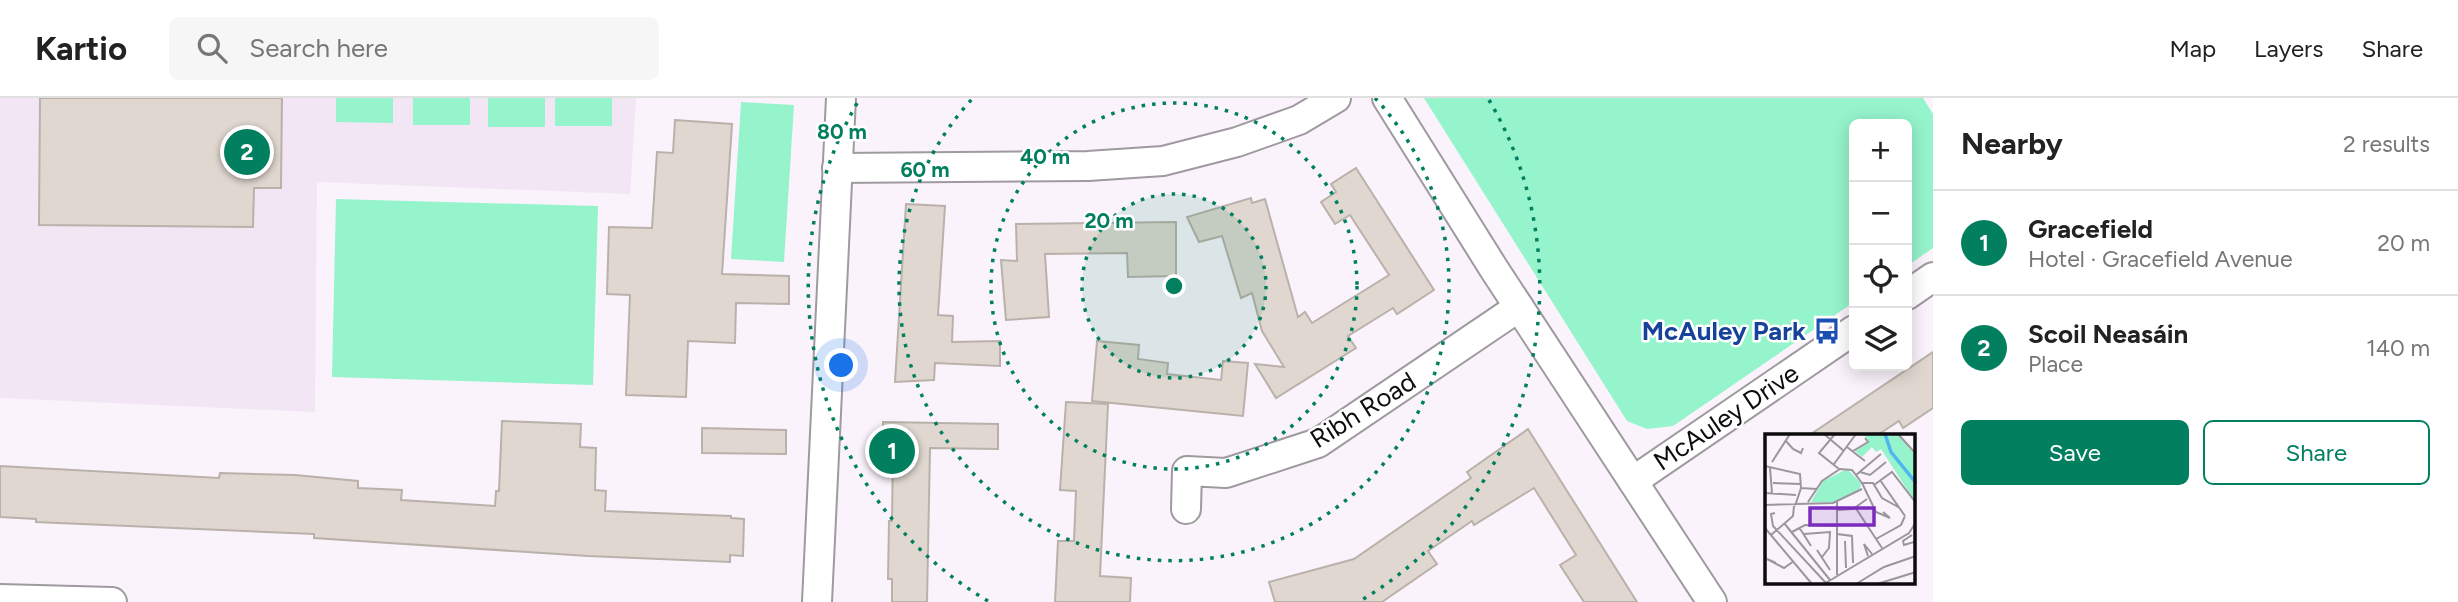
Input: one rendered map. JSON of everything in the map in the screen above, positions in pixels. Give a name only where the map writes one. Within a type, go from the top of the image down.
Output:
[{"type":"street","points":[[817,602],[841,98]]},
{"type":"street","points":[[837,167],[1088,166],[1163,161],[1237,142],[1299,120],[1336,98]]},
{"type":"street","points":[[1387,98],[1519,307],[1712,602]]},
{"type":"street","points":[[1912,292],[1933,277]]},
{"type":"street","name":"Ribh Road","points":[[1186,509],[1187,471],[1226,473],[1318,443],[1519,307]]},
{"type":"street","name":"McAuley Drive","points":[[1633,481],[1849,333]]},
{"type":"street","points":[[0,599],[112,602]]},
{"type":"shaded area","points":[[0,98],[636,98],[630,194],[317,182],[315,412],[0,398]]},
{"type":"green space","points":[[336,98],[393,98],[393,123],[336,122]]},
{"type":"green space","points":[[413,98],[470,98],[470,125],[413,125]]},
{"type":"green space","points":[[488,98],[545,98],[545,127],[488,127]]},
{"type":"green space","points":[[555,98],[612,98],[612,126],[555,126]]},
{"type":"green space","points":[[1424,98],[1923,98],[1933,114],[1933,248],[1912,263],[1912,119],[1849,119],[1849,305],[1673,426],[1647,429],[1627,421]]},
{"type":"green space","points":[[741,102],[794,105],[784,262],[731,259]]},
{"type":"green space","points":[[336,199],[598,206],[593,385],[332,377]]},
{"type":"building","points":[[40,98],[282,98],[281,188],[254,188],[253,227],[39,225]]},
{"type":"building","points":[[675,120],[732,124],[722,274],[789,276],[789,304],[736,303],[735,343],[688,341],[686,397],[626,395],[630,295],[607,294],[609,227],[652,228],[657,152],[673,153]]},
{"type":"building","points":[[1356,168],[1434,290],[1397,314],[1393,308],[1348,336],[1356,348],[1276,398],[1255,364],[1284,367],[1262,331],[1252,293],[1241,298],[1222,236],[1199,242],[1187,217],[1251,198],[1252,203],[1265,199],[1298,317],[1305,312],[1312,323],[1389,275],[1350,215],[1335,224],[1321,202],[1336,192],[1331,184]]},
{"type":"building","points":[[906,204],[945,206],[938,315],[953,316],[952,342],[1000,341],[1000,366],[935,363],[934,380],[895,382]]},
{"type":"building","points":[[1176,222],[1176,276],[1128,277],[1127,253],[1045,254],[1049,317],[1006,320],[1001,260],[1017,261],[1016,224]]},
{"type":"building","points":[[1097,341],[1139,345],[1138,359],[1168,363],[1167,374],[1221,380],[1223,361],[1248,363],[1243,416],[1092,401]]},
{"type":"building","points":[[1933,352],[1933,408],[1903,428],[1899,421],[1879,434],[1811,434],[1905,371],[1912,371],[1912,366]]},
{"type":"building","points":[[1066,402],[1108,404],[1100,576],[1131,578],[1130,602],[1055,602],[1058,541],[1074,541],[1076,491],[1060,490]]},
{"type":"building","points":[[502,421],[581,424],[580,447],[596,448],[595,490],[606,491],[605,511],[731,516],[744,519],[743,556],[730,555],[730,562],[588,556],[314,538],[314,534],[36,522],[36,519],[0,517],[0,466],[219,478],[220,473],[295,475],[358,481],[358,488],[402,490],[401,500],[495,506],[496,491],[499,491]]},
{"type":"building","points":[[883,422],[998,424],[998,449],[930,448],[927,602],[892,602],[892,579],[888,579],[893,450],[883,450]]},
{"type":"building","points":[[702,428],[786,430],[786,454],[702,453]]},
{"type":"building","points":[[1528,429],[1637,602],[1584,602],[1560,565],[1576,555],[1534,488],[1474,525],[1472,521],[1428,551],[1437,564],[1382,602],[1275,602],[1269,582],[1354,559],[1471,478],[1467,472]]},
{"type":"place","name":"Scoil Neasáin","points":[[247,152]]},
{"type":"place","name":"McAuley Park","points":[[1827,331]]},
{"type":"place","name":"Gracefield","points":[[892,451]]}]
